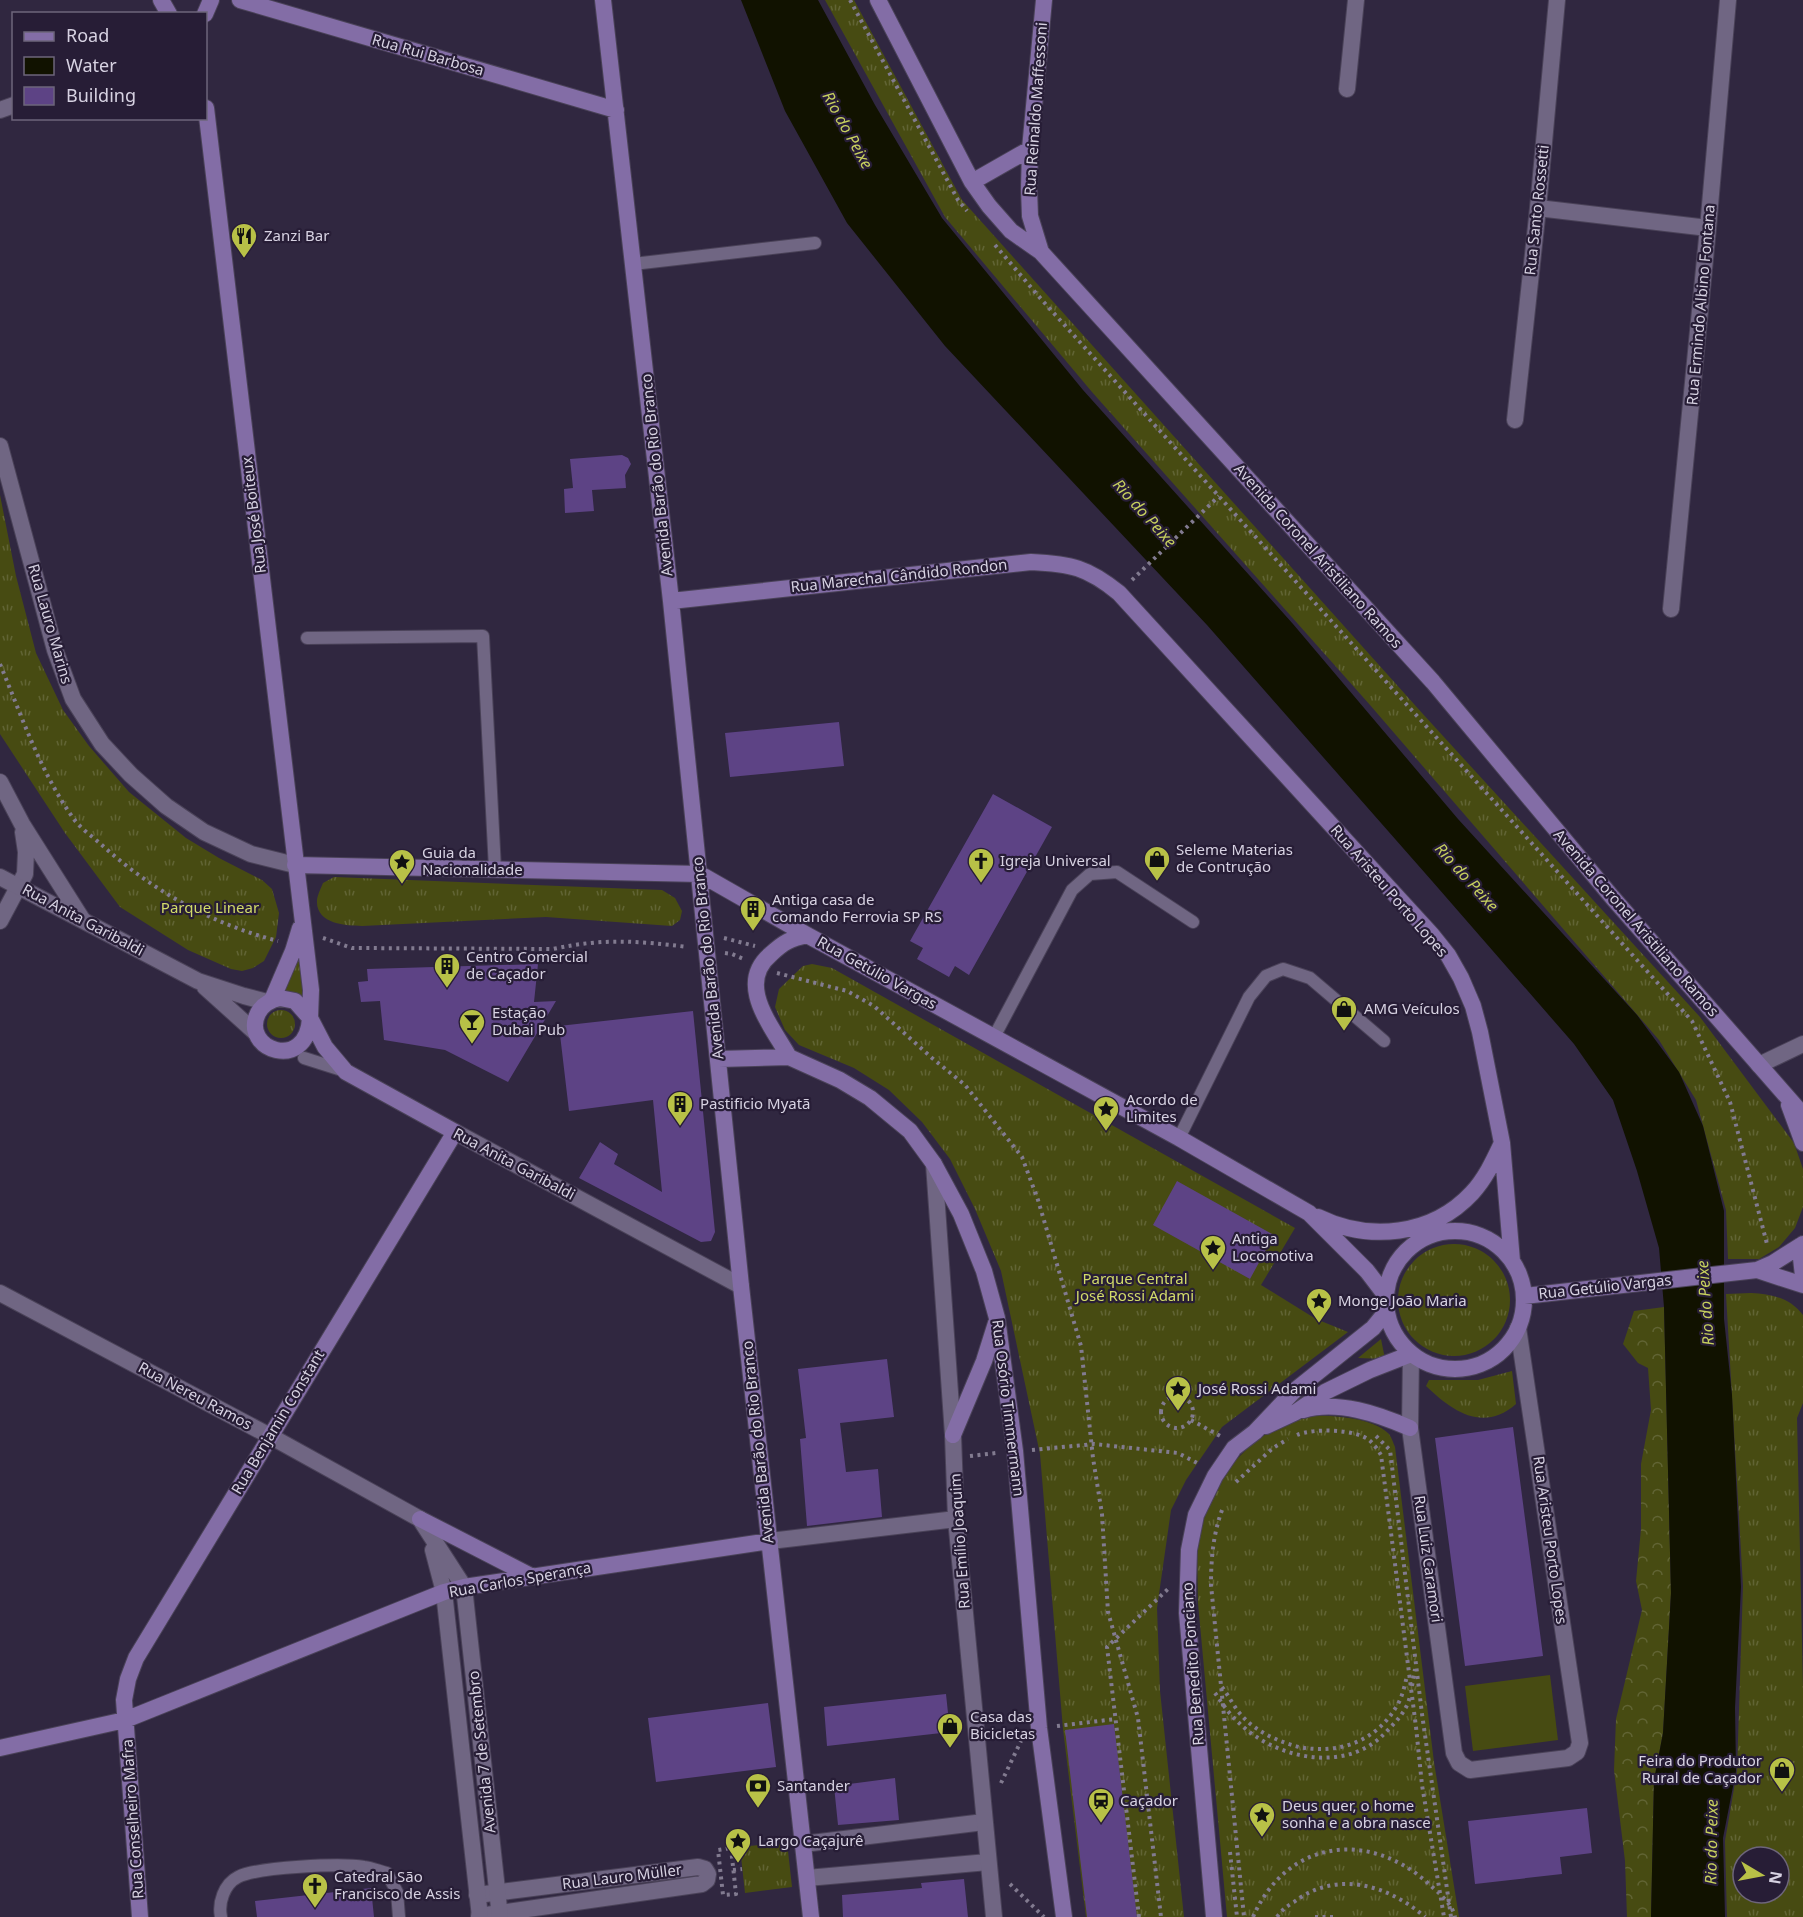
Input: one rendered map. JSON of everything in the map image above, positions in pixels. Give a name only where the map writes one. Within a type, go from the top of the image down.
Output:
[{"type":"main road","name":"Rua Rui Barbosa","points":[[240,0],[616,110]]},
{"type":"main road","name":"Avenida Barão do Rio Branco","points":[[603,0],[671,601],[741,1286],[811,1917]]},
{"type":"main road","name":"Avenida Coronel Aristiliano Ramos","points":[[878,0],[972,182],[989,206],[1011,231],[1041,252],[1433,682],[1612,897],[1803,1115]]},
{"type":"main road","name":"Rua Reinaldo Maffessoni","points":[[1041,252],[1030,216],[1030,149],[1044,0]]},
{"type":"main road","name":"Rua José Boiteux","points":[[207,117],[311,990],[310,1018]]},
{"type":"main road","points":[[972,182],[1030,149]]},
{"type":"main road","name":"Rua Marechal Cândido Rondon","points":[[671,601],[1031,562],[1060,563],[1083,569],[1100,578],[1119,593]]},
{"type":"main road","name":"Rua Aristeu Porto Lopes","points":[[1119,593],[1448,955],[1473,1006],[1502,1143],[1512,1260]]},
{"type":"main road","name":"Rua Getúlio Vargas","points":[[295,865],[700,874],[1179,1138],[1309,1213],[1366,1271],[1386,1304]]},
{"type":"main road","name":"Rua José Boiteux","points":[[270,1001],[293,951],[302,922]]},
{"type":"main road","points":[[789,1057],[758,1002],[755,975],[764,959],[777,948],[790,939],[807,935]]},
{"type":"main road","points":[[280,998],[295,1001],[310,1018],[306,1037],[294,1049],[276,1051],[261,1041],[256,1033],[256,1017],[270,1001],[280,998]]},
{"type":"main road","name":"Rua Anita Garibaldi","points":[[310,1018],[325,1047],[346,1072],[455,1132]]},
{"type":"main road","name":"Rua Osório Timmermann","points":[[719,1059],[789,1057],[840,1080],[870,1098],[910,1131],[934,1164],[961,1214],[984,1271],[997,1318],[1015,1451],[1039,1728],[1064,1917]]},
{"type":"main road","name":"Avenida Coronel Aristiliano Ramos","points":[[1786,1096],[1803,1143]]},
{"type":"main road","name":"Rua Benjamin Constant","points":[[125,1720],[124,1700],[128,1678],[136,1658],[455,1132]]},
{"type":"main road","points":[[1309,1213],[1335,1226],[1364,1232],[1394,1232],[1422,1225],[1449,1212],[1472,1193],[1490,1170],[1502,1143]]},
{"type":"main road","points":[[1446,1231],[1465,1232],[1483,1237],[1499,1246],[1512,1260],[1520,1278],[1524,1296],[1523,1313],[1509,1344],[1496,1356],[1479,1365],[1462,1370],[1443,1369],[1426,1364],[1411,1354],[1391,1328],[1386,1304],[1390,1277],[1398,1260],[1411,1246],[1427,1236],[1446,1231]]},
{"type":"main road","points":[[1803,1244],[1801,1258],[1803,1275]]},
{"type":"main road","name":"Rua Getúlio Vargas","points":[[1524,1296],[1756,1270],[1773,1263],[1803,1244]]},
{"type":"main road","name":"Rua Getúlio Vargas","points":[[1756,1270],[1803,1285]]},
{"type":"main road","name":"Rua Benedito Ponciano","points":[[1214,1917],[1189,1650],[1186,1587],[1189,1550],[1196,1515],[1215,1476],[1234,1448],[1255,1432],[1293,1392],[1373,1328],[1386,1304]]},
{"type":"main road","points":[[953,1434],[984,1361],[997,1318]]},
{"type":"main road","name":"Rua Benedito Ponciano","points":[[1255,1432],[1296,1412],[1324,1392],[1411,1354]]},
{"type":"main road","points":[[1296,1412],[1310,1408],[1330,1407],[1382,1416],[1410,1428]]},
{"type":"main road","points":[[420,1519],[531,1576]]},
{"type":"main road","name":"Rua Carlos Sperança","points":[[0,1748],[125,1720],[444,1592],[531,1576],[770,1541]]},
{"type":"main road","name":"Rua Conselheiro Mafra","points":[[125,1720],[140,1917]]},
{"type":"street","points":[[1347,89],[1356,0]]},
{"type":"street","name":"Rua Santo Rossetti","points":[[1515,420],[1557,0]]},
{"type":"street","name":"Rua Ermindo Albino Fontana","points":[[1671,609],[1728,0]]},
{"type":"street","points":[[1538,208],[1708,228]]},
{"type":"street","name":"Rua Lauro Marins","points":[[0,446],[55,650],[73,699],[102,744],[131,775],[166,806],[204,832],[252,854],[295,865]]},
{"type":"street","points":[[0,782],[22,824],[82,919]]},
{"type":"street","points":[[0,921],[25,874],[26,852],[22,824]]},
{"type":"street","name":"Rua Anita Garibaldi","points":[[0,877],[198,981],[236,994],[270,1001]]},
{"type":"street","name":"Rua Anita Garibaldi","points":[[198,981],[256,1033]]},
{"type":"street","points":[[1759,1065],[1803,1044]]},
{"type":"street","name":"Rua Anita Garibaldi","points":[[455,1132],[741,1286]]},
{"type":"street","name":"Rua Emílio Joaquim","points":[[934,1164],[953,1434],[956,1520],[994,1917]]},
{"type":"street","name":"Rua Nereu Ramos","points":[[0,1293],[270,1436],[420,1519],[464,1587]]},
{"type":"street","name":"Rua Aristeu Porto Lopes","points":[[1459,1763],[1470,1770],[1568,1758],[1577,1752],[1580,1743],[1518,1328]]},
{"type":"street","name":"Rua Luiz Caramori","points":[[1411,1354],[1410,1428],[1455,1754],[1459,1763]]},
{"type":"street","points":[[420,1519],[435,1556],[444,1592]]},
{"type":"street","name":"Rua Carlos Sperança","points":[[770,1541],[956,1520]]},
{"type":"street","name":"Avenida 7 de Setembro","points":[[464,1587],[500,1915]]},
{"type":"street","name":"Avenida 7 de Setembro","points":[[444,1592],[480,1917]]},
{"type":"street","points":[[468,1814],[488,1812]]},
{"type":"street","points":[[803,1844],[984,1822]]},
{"type":"street","points":[[807,1878],[988,1862]]},
{"type":"street","name":"Rua Lauro Müller","points":[[477,1895],[698,1868],[705,1869],[708,1874],[707,1880],[702,1884],[480,1917]]},
{"type":"lane","points":[[633,264],[815,243]]},
{"type":"lane","points":[[307,638],[483,636],[495,870]]},
{"type":"lane","points":[[994,1037],[1072,890],[1090,874],[1117,872],[1193,922]]},
{"type":"lane","points":[[1179,1138],[1249,998],[1266,976],[1283,969],[1310,978],[1384,1041]]},
{"type":"lane","points":[[304,1058],[346,1072]]},
{"type":"lane","points":[[221,1917],[219,1907],[225,1889],[237,1877],[274,1869],[363,1866],[387,1873],[397,1893],[399,1917]]},
{"type":"path","points":[[850,0],[958,200],[973,218]]},
{"type":"path","points":[[988,236],[1041,299],[1692,1021],[1730,1102],[1773,1263]]},
{"type":"path","points":[[1134,578],[1219,496]]},
{"type":"path","points":[[1170,1398],[1185,1398],[1193,1410],[1191,1420],[1182,1427],[1171,1427],[1163,1420],[1161,1410],[1163,1405],[1170,1398]]},
{"type":"path","points":[[1191,1420],[1221,1437]]},
{"type":"path","points":[[1232,1490],[1237,1481],[1273,1448],[1305,1431],[1343,1431],[1368,1439],[1382,1455],[1427,1824],[1444,1917]]},
{"type":"path","points":[[1373,1433],[1390,1450],[1416,1663],[1453,1916]]},
{"type":"path","points":[[1036,1449],[1094,1444],[1178,1453],[1199,1464]]},
{"type":"path","points":[[954,1457],[996,1453]]},
{"type":"path","points":[[1223,1507],[1211,1554],[1211,1586],[1244,1917]]},
{"type":"path","points":[[1139,1917],[1107,1647],[1168,1589]]},
{"type":"path","points":[[1215,1693],[1238,1723],[1272,1746],[1295,1754],[1334,1757],[1359,1751],[1390,1729],[1409,1701],[1416,1663]]},
{"type":"path","points":[[1222,1686],[1243,1717],[1268,1736],[1290,1745],[1310,1749],[1331,1749],[1350,1746],[1365,1739],[1387,1721],[1400,1700],[1408,1672]]},
{"type":"path","points":[[1214,1682],[1216,1705]]},
{"type":"path","points":[[1055,1726],[1116,1719]]},
{"type":"path","points":[[998,1788],[1022,1739]]},
{"type":"path","points":[[718,1850],[731,1848],[734,1870],[736,1894],[723,1895]]},
{"type":"path","points":[[1229,1849],[1237,1917]]},
{"type":"path","points":[[1253,1917],[1260,1902],[1276,1880],[1304,1858],[1334,1849],[1363,1851],[1392,1860],[1415,1871],[1441,1896],[1453,1916]]},
{"type":"path","points":[[988,1862],[1044,1917]]},
{"type":"path","points":[[734,1870],[742,1869]]},
{"type":"path","points":[[1277,1917],[1281,1911],[1307,1892],[1336,1883],[1362,1885],[1389,1893],[1410,1904],[1425,1917]]},
{"type":"path","points":[[1316,1917],[1337,1917]]},
{"type":"green space","points":[[825,0],[854,0],[962,200],[1422,713],[1700,1017],[1794,1143],[1803,1169],[1803,1207],[1795,1228],[1779,1247],[1759,1259],[1728,1259],[1726,1210],[1696,1100],[1659,1040],[1370,705],[1092,392],[945,217]]},
{"type":"green space","name":"Parque Linear","points":[[0,495],[16,576],[36,653],[63,710],[89,746],[129,792],[186,838],[262,880],[272,889],[279,913],[276,937],[264,961],[253,968],[242,971],[231,969],[188,950],[120,907],[65,833],[0,734]]},
{"type":"green space","points":[[334,877],[662,890],[675,898],[682,911],[680,920],[672,926],[546,917],[348,925],[327,919],[318,909],[317,899],[323,883]]},
{"type":"green space","points":[[302,951],[307,1002],[280,986]]},
{"type":"green space","name":"Parque Central José Rossi Adami","points":[[812,964],[832,968],[1295,1228],[1261,1285],[1316,1319],[1348,1332],[1222,1427],[1186,1480],[1171,1510],[1157,1608],[1160,1691],[1184,1917],[1086,1917],[1063,1729],[1040,1454],[1001,1271],[975,1209],[950,1159],[922,1122],[889,1090],[854,1068],[799,1045],[785,1030],[775,1007],[779,989],[803,966]]},
{"type":"green space","points":[[281,1010],[291,1014],[295,1024],[291,1034],[281,1038],[271,1034],[267,1024],[271,1014]]},
{"type":"green space","points":[[1454,1244],[1475,1249],[1493,1261],[1505,1279],[1510,1300],[1505,1321],[1493,1339],[1475,1351],[1454,1356],[1433,1351],[1415,1339],[1403,1321],[1398,1300],[1403,1279],[1415,1261],[1433,1249]]},
{"type":"green space","points":[[1751,1293],[1766,1294],[1786,1301],[1803,1315],[1803,1403],[1797,1418],[1803,1687],[1803,1917],[1727,1917],[1725,1841],[1737,1771],[1743,1586],[1726,1294]]},
{"type":"green space","points":[[1664,1307],[1671,1593],[1663,1733],[1654,1780],[1651,1917],[1627,1917],[1625,1861],[1614,1770],[1616,1719],[1642,1610],[1636,1581],[1641,1529],[1641,1464],[1651,1410],[1648,1368],[1638,1363],[1623,1344],[1634,1311]]},
{"type":"green space","points":[[1381,1339],[1385,1359],[1358,1358]]},
{"type":"green space","points":[[1512,1371],[1516,1404],[1504,1413],[1492,1417],[1480,1418],[1457,1410],[1426,1386],[1429,1380],[1478,1380]]},
{"type":"green space","points":[[1311,1415],[1352,1418],[1373,1424],[1389,1434],[1395,1447],[1434,1762],[1459,1917],[1227,1917],[1198,1603],[1197,1554],[1204,1512],[1228,1468],[1253,1443],[1283,1423]]},
{"type":"green space","points":[[1550,1675],[1558,1740],[1473,1751],[1465,1686]]},
{"type":"green space","points":[[787,1842],[792,1887],[745,1893],[740,1847]]},
{"type":"water","name":"Rio do Peixe","points":[[741,0],[818,0],[875,105],[942,218],[1083,390],[1293,624],[1458,819],[1637,1015],[1679,1072],[1703,1126],[1724,1211],[1724,1319],[1732,1395],[1741,1587],[1735,1708],[1736,1771],[1723,1838],[1725,1917],[1651,1917],[1654,1780],[1663,1733],[1671,1593],[1664,1307],[1659,1248],[1637,1171],[1613,1100],[1574,1044],[1432,881],[1207,625],[945,346],[847,223],[785,111]]},
{"type":"building","points":[[622,455],[628,458],[631,464],[625,475],[626,488],[592,490],[594,511],[565,513],[564,489],[573,488],[570,459]]},
{"type":"building","points":[[839,722],[844,766],[730,777],[725,733]]},
{"type":"building","name":"Igreja Universal","points":[[993,794],[1052,827],[969,975],[955,966],[949,977],[917,959],[923,948],[910,941]]},
{"type":"building","points":[[538,964],[534,1002],[556,1001],[508,1082],[445,1050],[384,1040],[380,1001],[361,1002],[358,982],[368,981],[367,969]]},
{"type":"building","name":"Pastificio Myatã","points":[[693,1011],[715,1232],[711,1241],[701,1242],[579,1178],[600,1142],[618,1154],[614,1164],[662,1192],[653,1100],[569,1111],[559,1026]]},
{"type":"building","points":[[1177,1181],[1274,1235],[1250,1279],[1153,1225]]},
{"type":"building","points":[[887,1359],[894,1417],[840,1423],[846,1472],[878,1469],[882,1517],[807,1526],[800,1439],[806,1438],[798,1369]]},
{"type":"building","points":[[1513,1427],[1543,1656],[1465,1666],[1435,1438]]},
{"type":"building","points":[[946,1694],[950,1732],[827,1746],[824,1707]]},
{"type":"building","points":[[768,1703],[776,1767],[656,1782],[648,1718]]},
{"type":"building","name":"Caçador","points":[[1114,1724],[1137,1917],[1087,1917],[1065,1730]]},
{"type":"building","points":[[895,1778],[899,1820],[838,1825],[834,1786]]},
{"type":"building","points":[[1587,1808],[1592,1853],[1560,1857],[1562,1874],[1475,1884],[1468,1821]]},
{"type":"building","points":[[964,1879],[968,1917],[843,1917],[842,1895],[922,1888],[921,1883]]},
{"type":"building","name":"Catedral São Francisco de Assis","points":[[371,1888],[374,1917],[257,1917],[255,1901]]},
{"type":"place","name":"Zanzi Bar","points":[[244,259]]},
{"type":"place","name":"Seleme Materias de Contrução","points":[[1157,882]]},
{"type":"place","name":"Igreja Universal","points":[[981,884]]},
{"type":"place","name":"Guia da Nacionalidade","points":[[402,885]]},
{"type":"place","name":"Antiga casa de comando Ferrovia SP RS","points":[[753,932]]},
{"type":"place","name":"Centro Comercial de Caçador","points":[[447,989]]},
{"type":"place","name":"AMG Veículos","points":[[1344,1032]]},
{"type":"place","name":"Estação Dubai Pub","points":[[472,1045]]},
{"type":"place","name":"Pastificio Myatã","points":[[680,1127]]},
{"type":"place","name":"Acordo de Limites","points":[[1106,1132]]},
{"type":"place","name":"Antiga Locomotiva","points":[[1213,1271]]},
{"type":"place","name":"Monge João Maria","points":[[1319,1324]]},
{"type":"place","name":"José Rossi Adami","points":[[1178,1412]]},
{"type":"place","name":"Casa das Bicicletas","points":[[950,1749]]},
{"type":"place","name":"Feira do Produtor Rural de Caçador","points":[[1782,1793]]},
{"type":"place","name":"Santander","points":[[758,1809]]},
{"type":"place","name":"Caçador","points":[[1101,1824]]},
{"type":"place","name":"Deus quer, o home sonha e a obra nasce","points":[[1262,1838]]},
{"type":"place","name":"Largo Caçajurê","points":[[738,1864]]},
{"type":"place","name":"Catedral São Francisco de Assis","points":[[315,1909]]}]
